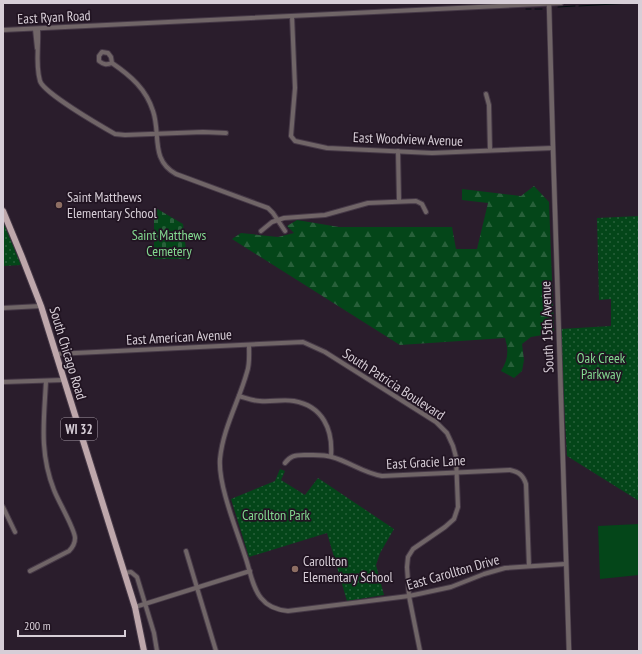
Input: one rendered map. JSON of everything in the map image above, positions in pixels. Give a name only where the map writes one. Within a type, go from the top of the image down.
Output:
[{"type":"main road","name":"South Chicago Road","points":[[3,211],[41,306],[135,607],[144,651]]},
{"type":"street","name":"South 15th Avenue","points":[[549,3],[552,148],[569,651]]},
{"type":"street","name":"East Ryan Road","points":[[3,30],[561,3]]},
{"type":"street","name":"East Woodview Avenue","points":[[292,16],[294,88],[291,134],[295,141],[318,147],[432,153],[552,148]]},
{"type":"street","points":[[36,29],[39,75],[42,84],[52,94],[115,134],[226,133]]},
{"type":"street","points":[[112,63],[130,76],[144,93],[153,112],[156,123],[159,156],[165,166],[171,171],[261,205],[271,211],[285,231]]},
{"type":"street","points":[[486,94],[490,105],[490,150]]},
{"type":"street","points":[[398,151],[400,201]]},
{"type":"street","points":[[261,231],[269,224],[278,220],[330,214],[368,203],[400,201],[418,202],[422,204],[426,212]]},
{"type":"street","points":[[3,308],[41,306]]},
{"type":"street","name":"East American Avenue","points":[[56,354],[303,342]]},
{"type":"street","name":"South Patricia Boulevard","points":[[303,342],[325,352],[436,422],[447,433],[453,446],[456,457],[458,507],[454,519],[413,549],[408,557],[407,567],[409,596],[420,651]]},
{"type":"street","name":"East Carollton Drive","points":[[249,345],[248,370],[226,431],[220,460],[220,472],[230,511],[254,585],[261,598],[269,606],[281,610],[296,610],[409,596],[451,586],[505,568],[565,564]]},
{"type":"street","points":[[3,382],[63,380]]},
{"type":"street","points":[[30,571],[69,551],[74,544],[75,537],[53,488],[46,463],[43,443],[46,381]]},
{"type":"street","points":[[239,396],[259,401],[284,400],[296,402],[310,407],[322,417],[329,429],[332,444],[331,456],[294,456],[285,463]]},
{"type":"street","name":"East Gracie Lane","points":[[331,456],[376,475],[510,470],[518,472],[524,478],[526,484],[529,566]]},
{"type":"street","points":[[3,507],[15,532]]},
{"type":"street","points":[[186,551],[216,651]]},
{"type":"street","points":[[135,607],[250,571]]},
{"type":"street","points":[[124,573],[131,572],[137,576],[154,633],[157,651]]},
{"type":"green space","points":[[534,186],[549,202],[554,333],[531,337],[522,344],[524,360],[522,371],[514,378],[501,371],[507,355],[505,338],[400,345],[232,239],[241,233],[278,237],[294,233],[287,226],[297,220],[339,227],[452,227],[456,249],[477,249],[488,203],[462,200],[462,189],[521,196]]},
{"type":"green space","name":"Saint Matthews Cemetery","points":[[154,207],[183,224],[187,259],[154,259]]},
{"type":"green space","name":"Oak Creek Parkway","points":[[639,216],[639,501],[567,456],[560,329],[611,326],[611,299],[599,300],[597,218]]},
{"type":"green space","points":[[3,222],[21,265],[3,266]]},
{"type":"green space","name":"Carollton Park","points":[[280,469],[285,471],[281,480],[305,495],[318,478],[394,529],[380,553],[376,565],[384,595],[347,601],[327,533],[249,557],[231,499],[275,481]]},
{"type":"green space","points":[[639,524],[639,575],[600,579],[598,526]]},
{"type":"waterway","points":[[579,6],[632,3]]},
{"type":"waterway","points":[[558,7],[575,6]]},
{"type":"waterway","points":[[526,9],[531,9]]},
{"type":"waterway","points":[[535,9],[542,9]]},
{"type":"place","name":"Saint Matthews Elementary School","points":[[59,205]]},
{"type":"place","name":"Carollton Elementary School","points":[[295,569]]}]
